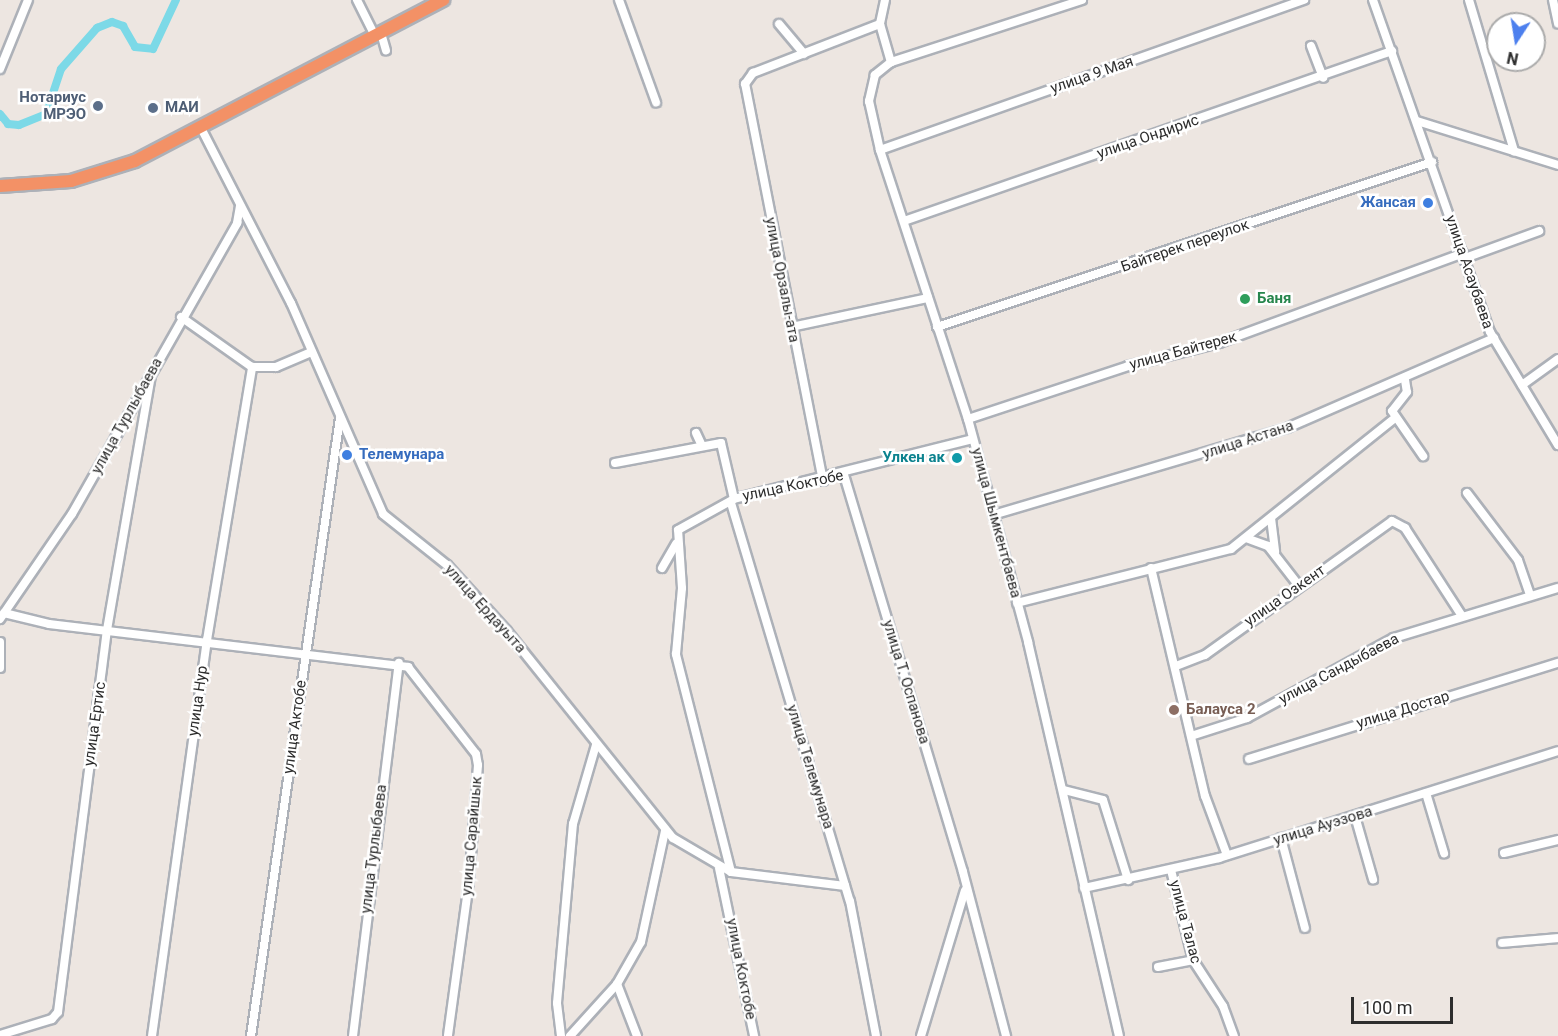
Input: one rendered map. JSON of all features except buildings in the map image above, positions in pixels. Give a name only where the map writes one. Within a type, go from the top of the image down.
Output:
[{"type":"highway","points":[[0,186],[96,175],[201,128],[443,0]]},
{"type":"street","points":[[0,69],[28,0]]},
{"type":"street","points":[[357,0],[386,50]]},
{"type":"street","points":[[619,0],[656,102]]},
{"type":"street","points":[[885,0],[880,24],[891,62],[1082,0]]},
{"type":"street","name":"улица 9 Мая","points":[[880,150],[1304,0]]},
{"type":"street","name":"улица Асаубаева","points":[[1373,0],[1494,338],[1558,445]]},
{"type":"street","points":[[1469,0],[1514,151]]},
{"type":"street","points":[[1553,0],[1558,23]]},
{"type":"street","points":[[779,24],[804,54],[880,24]]},
{"type":"street","points":[[1311,46],[1323,78]]},
{"type":"street","name":"улица Ондирис","points":[[904,221],[1323,78],[1392,51]]},
{"type":"street","name":"улица Орзалы-ата","points":[[804,54],[747,79],[745,90],[823,481]]},
{"type":"street","name":"улица Шымкентбаева","points":[[891,62],[880,69],[870,90],[880,150],[968,419],[1064,790],[1084,888],[1119,1036]]},
{"type":"street","points":[[1417,121],[1558,165]]},
{"type":"street","name":"улица Ердауыта","points":[[201,128],[312,352],[384,514],[447,566],[484,605],[665,831],[719,868],[731,872],[845,886]]},
{"type":"street","name":"Байтерек переулок","points":[[937,327],[1432,162]]},
{"type":"street","name":"улица Турлыбаева","points":[[2,616],[61,532],[151,375],[181,317],[237,223],[240,206]]},
{"type":"street","name":"улица Байтерек","points":[[968,419],[1128,366],[1219,343],[1464,255],[1539,231]]},
{"type":"street","points":[[791,327],[928,298]]},
{"type":"street","points":[[181,317],[252,367],[276,367],[312,352]]},
{"type":"street","name":"улица Астана","points":[[993,515],[1268,434],[1405,380],[1494,338]]},
{"type":"street","points":[[1521,385],[1558,359]]},
{"type":"street","name":"улица Нур","points":[[152,1036],[207,640],[252,367]]},
{"type":"street","name":"улица Ертис","points":[[0,1035],[52,1019],[58,1012],[107,630],[151,375]]},
{"type":"street","points":[[1405,380],[1407,392],[1392,408],[1395,418],[1423,456]]},
{"type":"street","name":"улица Актобе","points":[[251,1036],[340,418]]},
{"type":"street","points":[[1017,603],[1231,549],[1395,418]]},
{"type":"street","points":[[615,463],[702,446],[696,433]]},
{"type":"street","name":"улица Коктобе","points":[[662,568],[676,544],[683,523],[732,501],[823,481],[973,439]]},
{"type":"street","name":"улица Телемунара","points":[[702,446],[721,443],[738,540],[845,886],[876,1036]]},
{"type":"street","name":"улица Т. Оспанова","points":[[844,475],[1006,1036]]},
{"type":"street","points":[[1467,493],[1518,561],[1530,595]]},
{"type":"street","points":[[1271,518],[1275,553]]},
{"type":"street","name":"улица Озкент","points":[[1176,666],[1204,656],[1392,521],[1405,528],[1462,616]]},
{"type":"street","points":[[1245,538],[1258,538],[1275,553],[1299,586]]},
{"type":"street","points":[[676,544],[682,588],[680,674],[731,872]]},
{"type":"street","points":[[1151,568],[1205,796],[1227,855]]},
{"type":"street","name":"улица Сандыбаева","points":[[1191,736],[1247,718],[1389,640],[1558,588]]},
{"type":"street","points":[[2,616],[399,663]]},
{"type":"street","points":[[0,642],[0,668]]},
{"type":"street","name":"улица Турлыбаева","points":[[353,1036],[399,663]]},
{"type":"street","name":"улица Сарайшык","points":[[399,663],[432,697],[478,765],[469,882],[448,1036]]},
{"type":"street","name":"улица Достар","points":[[1249,759],[1558,663]]},
{"type":"street","points":[[561,1036],[557,1003],[573,824],[596,745]]},
{"type":"street","name":"улица Ауэзова","points":[[1084,888],[1128,880],[1227,855],[1558,751]]},
{"type":"street","points":[[1064,790],[1103,800],[1128,880]]},
{"type":"street","points":[[1426,793],[1444,853]]},
{"type":"street","points":[[1355,816],[1373,879]]},
{"type":"street","points":[[570,1036],[617,984],[644,933],[665,831]]},
{"type":"street","points":[[1281,838],[1305,928]]},
{"type":"street","points":[[1504,853],[1558,840]]},
{"type":"street","name":"улица Коктобе","points":[[719,868],[754,1036]]},
{"type":"street","name":"улица Талас","points":[[1171,870],[1193,960],[1223,1006],[1234,1036]]},
{"type":"street","points":[[921,1036],[965,890]]},
{"type":"street","points":[[1502,943],[1558,939]]},
{"type":"street","points":[[1158,967],[1193,960]]},
{"type":"street","points":[[617,984],[637,1036]]},
{"type":"waterway","points":[[0,114],[8,124],[19,125],[46,114],[61,69],[97,28],[112,22],[123,26],[135,47],[153,49],[176,0]]},
{"type":"place","name":"Нотариус МРЭО","points":[[98,106]]},
{"type":"place","name":"МАИ","points":[[153,108]]},
{"type":"place","name":"Жансая","points":[[1428,203]]},
{"type":"place","name":"Баня","points":[[1245,299]]},
{"type":"place","name":"Телемунара","points":[[347,455]]},
{"type":"place","name":"Улкен ак","points":[[957,458]]},
{"type":"place","name":"Балауса 2","points":[[1174,710]]}]
